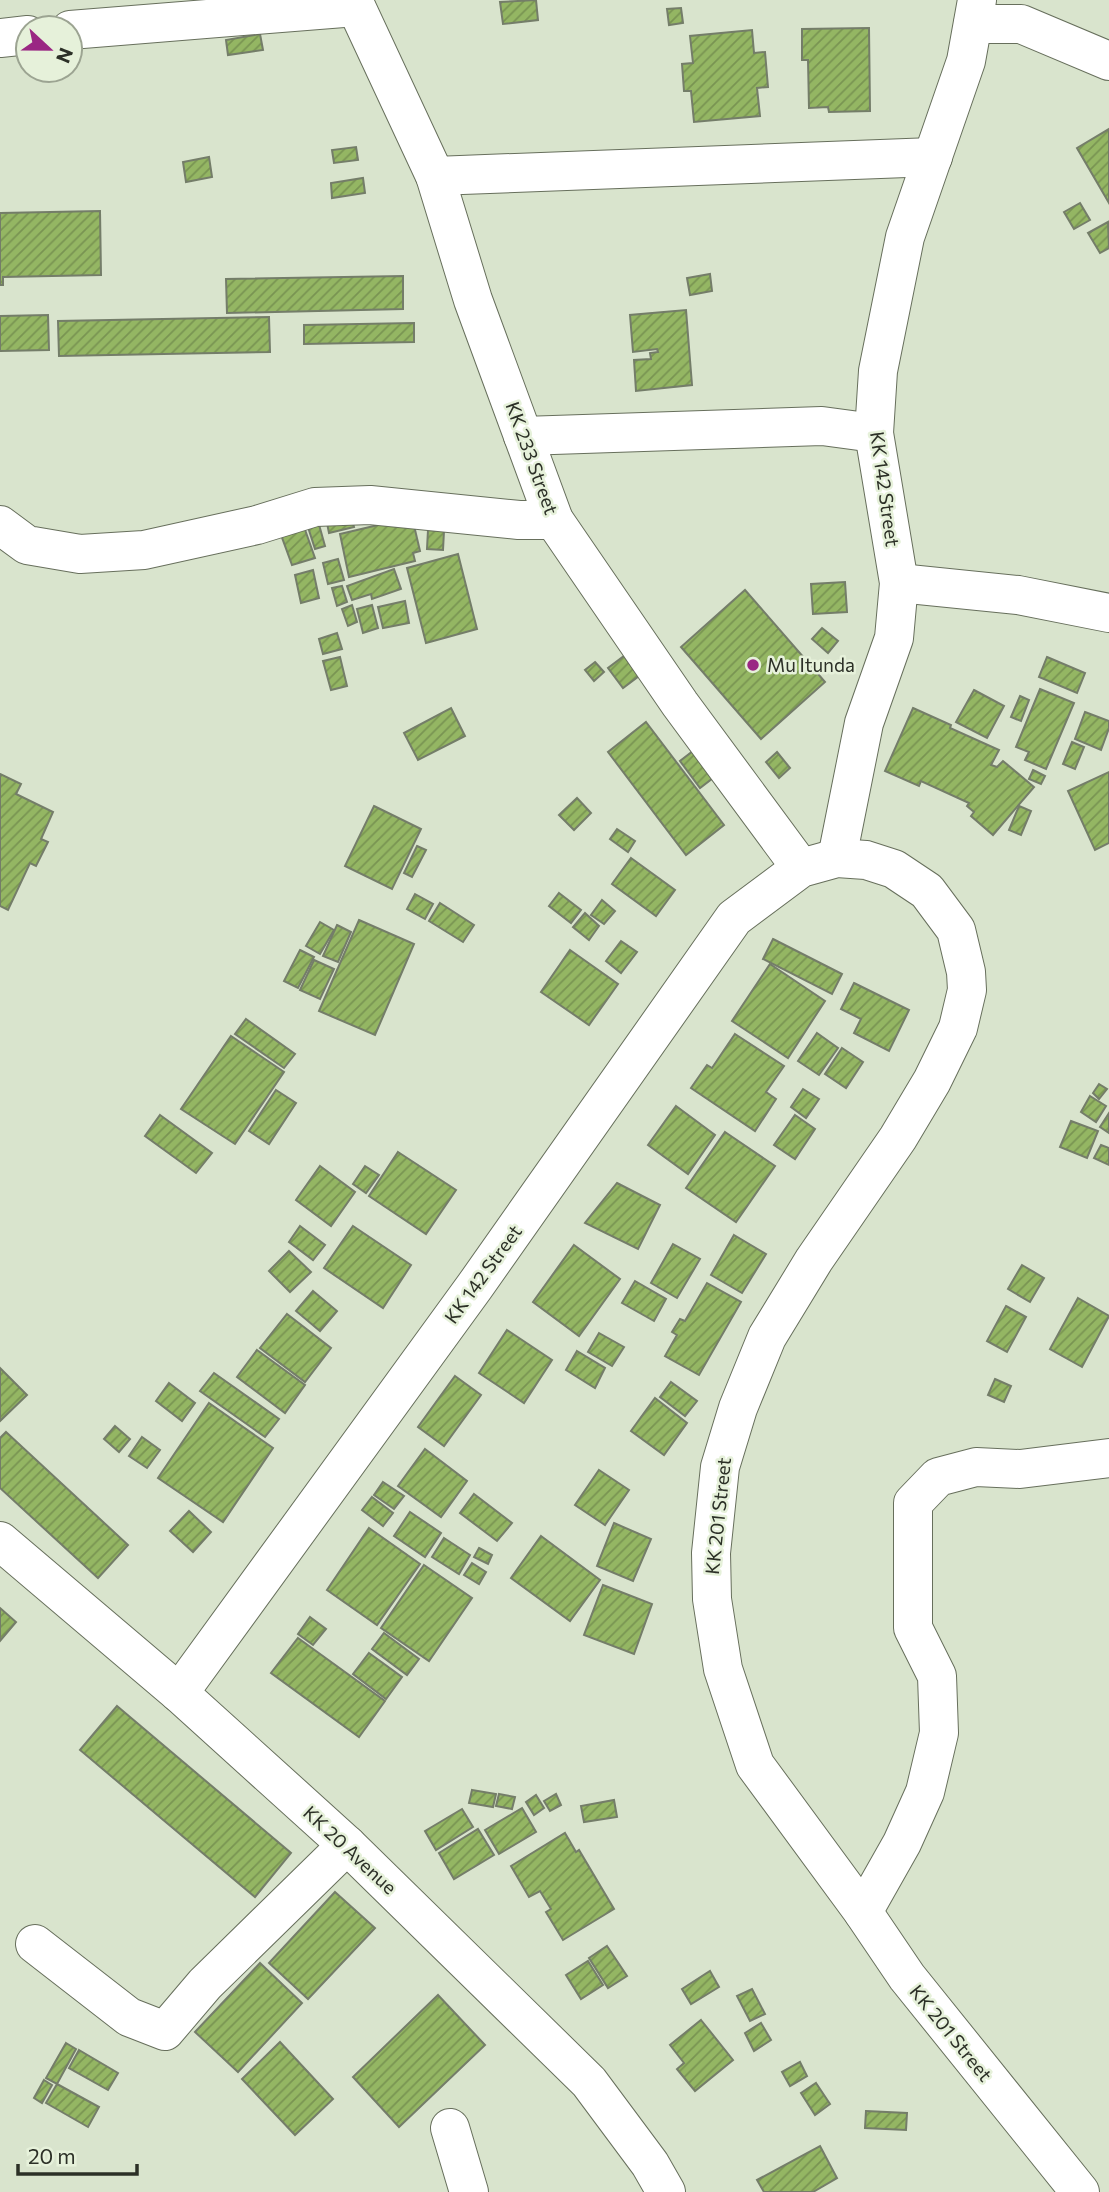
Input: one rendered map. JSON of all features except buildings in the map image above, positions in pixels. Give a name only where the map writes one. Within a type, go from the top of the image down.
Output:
[{"type":"street","points":[[84,29],[354,4]]},
{"type":"street","name":"KK 233 Street","points":[[354,4],[435,176],[473,300],[554,520],[680,704],[801,868]]},
{"type":"street","points":[[975,12],[1021,24],[1109,61]]},
{"type":"street","name":"KK 142 Street","points":[[837,858],[864,723],[894,638],[899,583],[874,433],[878,371],[905,237],[966,61],[975,12]]},
{"type":"street","points":[[435,176],[933,157]]},
{"type":"street","points":[[523,436],[822,426],[874,433]]},
{"type":"street","points":[[0,525],[27,545],[80,554],[144,550],[257,525],[314,507],[370,505],[519,520],[554,520]]},
{"type":"street","points":[[899,583],[1018,595],[1109,613]]},
{"type":"street","name":"KK 201 Street","points":[[801,868],[837,858],[866,860],[894,869],[927,891],[956,930],[966,972],[967,990],[958,1028],[932,1081],[898,1138],[814,1261],[767,1337],[738,1408],[719,1467],[711,1553],[712,1588],[723,1669],[755,1765],[863,1912],[907,1977],[1080,2192]]},
{"type":"street","name":"KK 142 Street","points":[[178,1693],[475,1286],[734,918],[801,868]]},
{"type":"street","points":[[863,1912],[902,1843],[925,1792],[939,1733],[937,1676],[913,1628],[913,1503],[938,1477],[976,1466],[1020,1469],[1109,1458]]},
{"type":"street","name":"KK 20 Avenue","points":[[0,1541],[178,1693],[347,1845],[589,2082],[650,2164],[666,2192]]},
{"type":"street","points":[[35,1944],[129,2017],[165,2031],[205,1984],[347,1845]]},
{"type":"street","points":[[450,2128],[469,2192]]},
{"type":"place","name":"Mu Itunda","points":[[753,665]]}]
